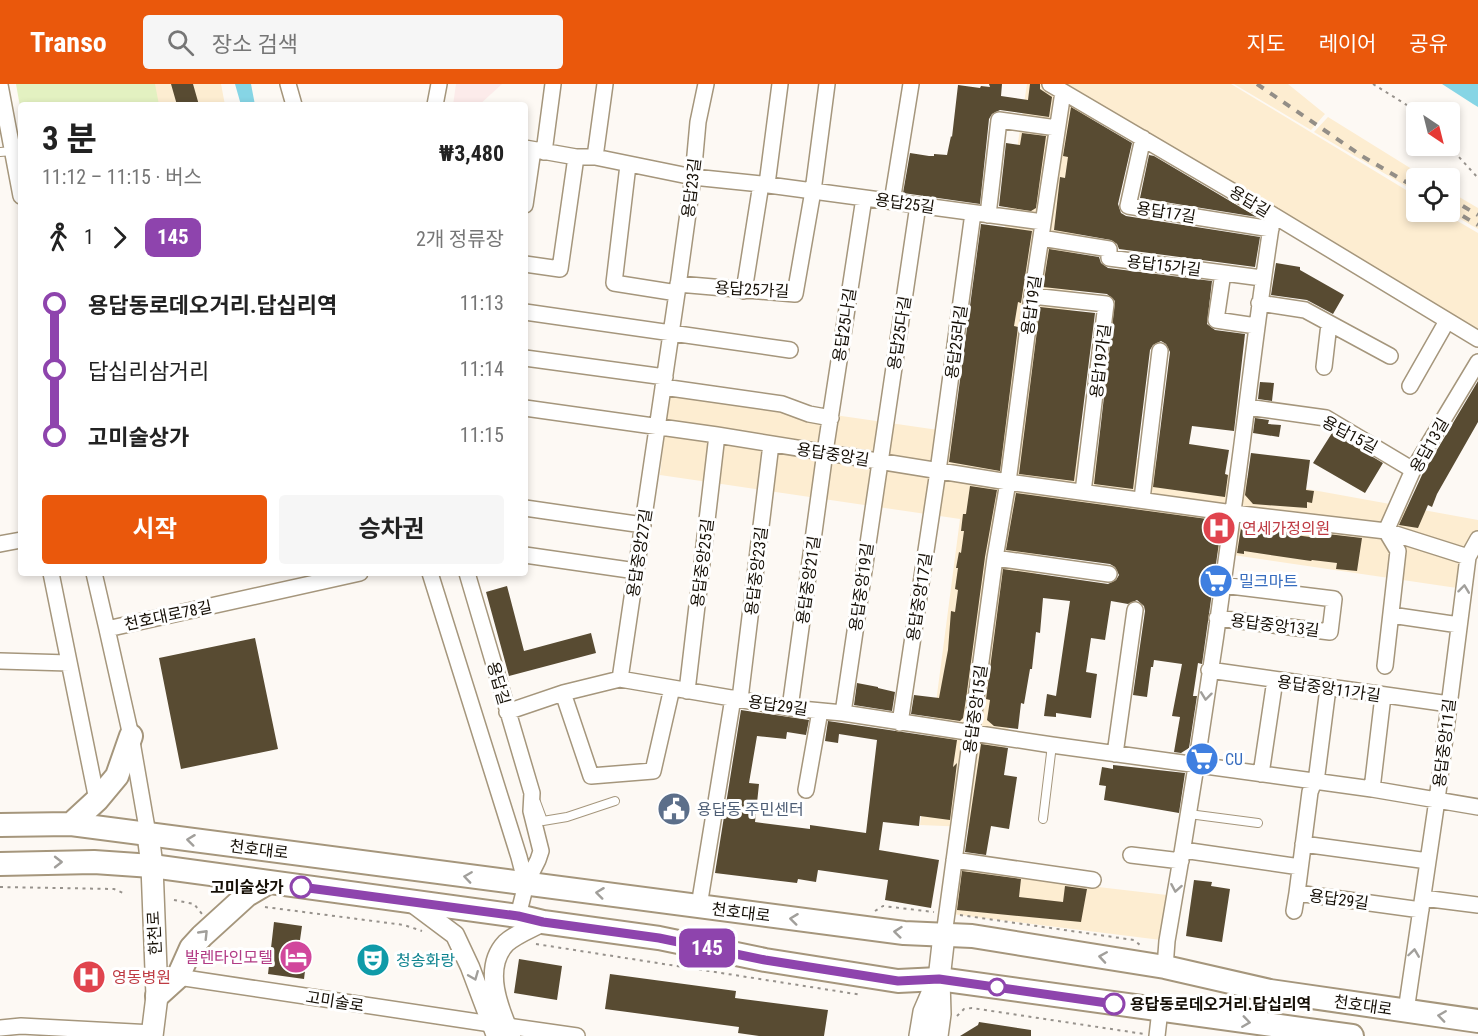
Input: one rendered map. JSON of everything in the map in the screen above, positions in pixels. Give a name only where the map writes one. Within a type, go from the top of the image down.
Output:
[{"type":"main road","points":[[70,824],[97,800],[117,776],[130,736]]},
{"type":"main road","name":"천호대로","points":[[0,825],[70,824],[904,933],[946,924],[972,936],[1165,967],[1269,991],[1478,1021]]},
{"type":"main road","name":"천호대로78길","points":[[148,834],[152,866]]},
{"type":"main road","name":"천호대로","points":[[0,864],[94,862],[152,866],[518,916],[543,922],[659,938],[765,960],[898,981],[939,979],[1353,1036]]},
{"type":"main road","name":"한천로","points":[[152,866],[157,996],[152,1034]]},
{"type":"main road","points":[[157,996],[178,977],[192,948],[202,936],[247,895],[269,882]]},
{"type":"main road","name":"용답중앙15길","points":[[939,979],[946,924]]},
{"type":"main road","points":[[920,1036],[924,1012],[939,979]]},
{"type":"main road","points":[[937,1036],[940,1014],[939,979]]},
{"type":"street","points":[[288,84],[293,102]]},
{"type":"street","points":[[435,102],[438,84]]},
{"type":"street","points":[[528,187],[534,150],[553,84]]},
{"type":"street","points":[[595,157],[605,84]]},
{"type":"street","name":"용답23길","points":[[658,427],[693,177],[698,122],[706,84]]},
{"type":"street","points":[[744,291],[780,84]]},
{"type":"street","points":[[813,191],[827,84]]},
{"type":"street","points":[[892,202],[911,84]]},
{"type":"street","points":[[0,86],[6,152],[18,187]]},
{"type":"street","name":"용답19길","points":[[1008,482],[1057,128],[1056,88]]},
{"type":"street","name":"용답길","points":[[1056,88],[1143,138],[1272,222],[1478,339]]},
{"type":"street","points":[[980,214],[999,120],[1057,128]]},
{"type":"street","name":"용답17길","points":[[1143,138],[1128,206],[1272,222]]},
{"type":"street","name":"용답25길","points":[[534,150],[576,157],[595,157],[693,177],[764,184],[1043,222]]},
{"type":"street","points":[[528,264],[560,269],[576,157]]},
{"type":"street","points":[[628,165],[614,283],[677,288]]},
{"type":"street","name":"용답25가길","points":[[677,288],[795,294],[813,191]]},
{"type":"street","name":"용답25나길","points":[[825,453],[864,198]]},
{"type":"street","name":"용답25다길","points":[[879,461],[918,205]]},
{"type":"street","name":"용답25라길","points":[[938,471],[980,214]]},
{"type":"street","points":[[1233,513],[1262,278],[1272,222]]},
{"type":"street","name":"용답15가길","points":[[1041,238],[1109,249],[1109,258],[1262,278]]},
{"type":"street","points":[[1223,273],[1216,320],[1256,326]]},
{"type":"street","name":"용답19가길","points":[[1032,296],[1106,304],[1083,492]]},
{"type":"street","points":[[1259,303],[1305,310],[1390,356]]},
{"type":"street","points":[[528,312],[790,350]]},
{"type":"street","points":[[1410,386],[1448,321]]},
{"type":"street","points":[[1324,367],[1329,324]]},
{"type":"street","points":[[1142,499],[1160,351]]},
{"type":"street","points":[[528,359],[782,404],[809,414],[831,418]]},
{"type":"street","name":"용답13길","points":[[1386,531],[1413,470],[1478,362]]},
{"type":"street","name":"용답15길","points":[[1247,407],[1326,418],[1413,470]]},
{"type":"street","name":"용답중앙길","points":[[528,408],[717,435],[1008,482],[1233,513],[1386,531],[1468,557]]},
{"type":"street","name":"용답중앙27길","points":[[620,679],[658,427]]},
{"type":"street","name":"용답중앙25길","points":[[563,693],[591,776],[653,771],[679,689],[717,435]]},
{"type":"street","name":"용답중앙23길","points":[[699,906],[737,699],[771,444]]},
{"type":"street","name":"용답중앙21길","points":[[790,708],[825,453]]},
{"type":"street","name":"용답중앙19길","points":[[843,713],[879,461]]},
{"type":"street","name":"용답중앙17길","points":[[900,723],[938,471]]},
{"type":"street","name":"용답중앙15길","points":[[946,924],[995,558],[1008,482]]},
{"type":"street","points":[[528,508],[643,525]]},
{"type":"street","name":"용답중앙13길","points":[[1165,967],[1167,941],[1198,764],[1209,670],[1233,513]]},
{"type":"street","points":[[1385,666],[1398,551],[1386,531]]},
{"type":"street","points":[[1468,557],[1478,539]]},
{"type":"street","points":[[0,544],[18,541]]},
{"type":"street","points":[[528,555],[636,572]]},
{"type":"street","name":"용답중앙11길","points":[[1406,1011],[1437,800],[1468,557]]},
{"type":"street","points":[[995,558],[1109,574]]},
{"type":"street","points":[[52,576],[97,800]]},
{"type":"street","points":[[95,576],[107,629]]},
{"type":"street","name":"천호대로78길","points":[[148,834],[107,629],[346,576]]},
{"type":"street","points":[[431,576],[526,884],[518,916]]},
{"type":"street","name":"용답길","points":[[468,576],[532,793],[531,811],[541,851],[526,884]]},
{"type":"street","name":"용답중앙13길","points":[[1217,618],[1330,632],[1334,599],[1222,585]]},
{"type":"street","points":[[1115,754],[1135,610]]},
{"type":"street","points":[[1391,615],[1459,626]]},
{"type":"street","points":[[0,661],[69,663]]},
{"type":"street","name":"용답중앙11가길","points":[[1209,670],[1449,704]]},
{"type":"street","name":"용답29길","points":[[507,712],[563,693],[620,679],[790,708],[843,713],[971,734],[1372,789],[1478,807]]},
{"type":"street","points":[[1261,774],[1275,680]]},
{"type":"street","name":"용답29길","points":[[1328,688],[1317,774],[1312,782],[1297,893],[1422,904],[1478,905]]},
{"type":"street","points":[[1372,789],[1383,696]]},
{"type":"street","points":[[806,790],[820,711]]},
{"type":"street","points":[[1303,844],[1428,861]]},
{"type":"street","points":[[1131,855],[1182,856],[1300,867]]},
{"type":"street","points":[[954,860],[1093,880]]},
{"type":"street","points":[[1294,911],[1297,893]]},
{"type":"street","points":[[411,902],[455,935],[490,1001],[501,1031]]},
{"type":"street","points":[[490,1001],[498,954],[508,941],[543,922]]},
{"type":"street","name":"고미술로","points":[[178,977],[501,1031],[578,1036]]},
{"type":"street","points":[[1156,1036],[1160,1010]]},
{"type":"street","points":[[0,1028],[21,1026],[152,1034]]},
{"type":"lane","points":[[1043,819],[1052,745]]},
{"type":"lane","points":[[532,793],[543,821],[567,817],[615,801]]},
{"type":"lane","points":[[1189,814],[1258,822]]},
{"type":"path","points":[[1373,84],[1406,105]]},
{"type":"path","points":[[1458,156],[1478,178]]},
{"type":"path","points":[[0,887],[114,889],[123,893]]},
{"type":"path","points":[[174,900],[194,903],[207,920]]},
{"type":"path","points":[[883,906],[946,924],[1134,940]]},
{"type":"path","points":[[265,907],[404,925],[424,932]]},
{"type":"path","points":[[536,944],[864,995]]},
{"type":"path","points":[[957,1016],[964,1009],[972,1008],[1142,1033],[1145,1036]]},
{"type":"shaded area","points":[[148,84],[221,84],[224,102],[150,102]]},
{"type":"shaded area","points":[[456,84],[502,84],[482,102],[453,102]]},
{"type":"shaded area","points":[[1027,84],[1043,84],[1093,116],[1055,443],[1478,520],[1478,532],[1457,588],[1044,527],[991,828],[920,825],[960,519],[660,475],[669,391],[973,435]]},
{"type":"shaded area","points":[[1052,84],[1231,84],[1406,190],[1406,222],[1459,222],[1478,233],[1478,339]]},
{"type":"shaded area","points":[[1234,84],[1288,84],[1325,114],[1311,130]]},
{"type":"shaded area","points":[[1328,117],[1410,168],[1406,168],[1406,186],[1314,132]]},
{"type":"shaded area","points":[[1460,197],[1478,208],[1478,229],[1460,219]]},
{"type":"shaded area","points":[[957,866],[1021,878],[1167,895],[1161,940],[952,914]]},
{"type":"green space","points":[[16,84],[155,84],[158,102],[19,102]]},
{"type":"water","points":[[235,84],[251,84],[254,102],[240,102]]},
{"type":"water","points":[[1442,84],[1478,84],[1478,107],[1473,104]]},
{"type":"building","points":[[171,84],[193,84],[198,102],[176,102]]},
{"type":"building","points":[[989,84],[1002,84],[1001,96],[1028,100],[1030,84],[1040,84],[1040,89],[1052,97],[1049,117],[1000,110],[992,114],[989,119],[980,204],[903,193],[910,153],[929,156],[947,155],[952,137],[958,85],[980,88],[981,86],[990,87]]},
{"type":"building","points":[[1071,107],[1132,143],[1118,204],[1121,213],[1126,216],[1260,237],[1255,267],[1119,249],[1117,244],[1111,240],[1054,230],[1060,177],[1065,178],[1068,157],[1063,156]]},
{"type":"building","points":[[1022,133],[1046,136],[1036,208],[1031,211],[999,206],[1006,143],[1020,145]]},
{"type":"building","points":[[1149,155],[1154,156],[1257,217],[1140,198]]},
{"type":"building","points":[[981,224],[1032,231],[1021,303],[1018,302],[1014,326],[1018,327],[1000,471],[949,462]]},
{"type":"building","points":[[1049,249],[1099,257],[1101,263],[1108,268],[1212,281],[1207,324],[1215,330],[1245,334],[1234,431],[1192,426],[1189,444],[1229,450],[1225,474],[1228,475],[1225,497],[1153,487],[1170,352],[1166,344],[1161,341],[1153,345],[1150,350],[1133,489],[1094,484],[1115,301],[1107,294],[1043,287]]},
{"type":"building","points":[[1276,263],[1300,267],[1300,270],[1344,295],[1333,314],[1307,300],[1271,295]]},
{"type":"building","points":[[1040,307],[1095,313],[1074,481],[1019,474]]},
{"type":"building","points":[[1478,381],[1478,422],[1432,507],[1428,505],[1418,528],[1399,525],[1422,475]]},
{"type":"building","points":[[1260,382],[1274,383],[1272,401],[1258,399]]},
{"type":"building","points":[[1255,418],[1269,420],[1268,424],[1281,425],[1279,437],[1253,433]]},
{"type":"building","points":[[1332,433],[1383,463],[1365,493],[1313,463]]},
{"type":"building","points":[[1251,453],[1310,460],[1306,490],[1314,491],[1312,503],[1307,502],[1307,508],[1253,504],[1245,495]]},
{"type":"building","points":[[970,486],[997,490],[985,557],[963,718],[960,721],[911,714],[914,695],[939,698],[948,650],[951,611],[955,612],[958,590],[955,589],[958,568],[956,568],[959,552],[961,553],[964,531],[961,531],[963,514],[966,514]]},
{"type":"building","points":[[1016,493],[1222,521],[1202,664],[1198,663],[1193,696],[1197,696],[1189,748],[1181,753],[1174,752],[1180,717],[1172,716],[1182,664],[1154,660],[1147,697],[1133,695],[1145,611],[1144,606],[1137,600],[1128,604],[1111,601],[1105,640],[1091,638],[1086,672],[1097,674],[1091,718],[1056,713],[1056,717],[1044,716],[1047,694],[1056,696],[1070,601],[1043,598],[1040,633],[1036,632],[1032,669],[1030,669],[1024,704],[1021,703],[1018,729],[994,726],[987,720],[990,700],[986,699],[1003,569],[1108,584],[1116,580],[1119,575],[1115,567],[1110,564],[1006,550]]},
{"type":"building","points":[[1246,524],[1287,531],[1287,534],[1318,538],[1319,533],[1362,538],[1357,571],[1336,569],[1337,563],[1244,551],[1244,554],[1237,553],[1241,528]]},
{"type":"building","points":[[507,586],[524,651],[591,633],[596,653],[509,676],[486,592]]},
{"type":"building","points":[[255,638],[278,749],[181,769],[159,658]]},
{"type":"building","points":[[857,683],[895,692],[892,711],[854,705]]},
{"type":"building","points":[[741,710],[809,720],[806,735],[787,732],[786,739],[757,736],[749,783],[759,784],[755,822],[810,829],[810,825],[866,833],[877,740],[839,734],[838,743],[825,741],[828,721],[957,740],[953,767],[957,763],[950,820],[920,816],[919,826],[883,822],[879,850],[939,860],[931,908],[885,900],[888,880],[818,870],[816,882],[798,879],[797,883],[715,873]]},
{"type":"building","points":[[981,744],[1008,748],[1004,775],[1017,777],[1009,829],[991,826],[986,855],[965,852]]},
{"type":"building","points":[[1113,765],[1185,773],[1179,813],[1104,800],[1106,786],[1099,785],[1102,767],[1113,769]]},
{"type":"building","points":[[962,871],[1021,879],[1019,897],[1063,902],[1065,886],[1087,889],[1081,922],[957,910]]},
{"type":"building","points":[[1194,880],[1212,882],[1211,886],[1230,889],[1222,942],[1186,936]]},
{"type":"building","points":[[274,922],[302,926],[298,954],[307,955],[304,979],[268,974]]},
{"type":"building","points":[[519,959],[562,966],[557,1000],[514,993]]},
{"type":"building","points":[[610,974],[736,991],[735,998],[828,1010],[824,1036],[759,1036],[738,1033],[739,1027],[605,1009]]},
{"type":"building","points":[[979,1022],[1031,1030],[1031,1036],[960,1036],[978,1025]]},
{"type":"railway","points":[[1257,84],[1362,156],[1406,182]]},
{"type":"railway","points":[[1460,204],[1478,215]]},
{"type":"railway","points":[[1460,214],[1478,225]]},
{"type":"bus line","name":"145","points":[[301,887],[518,916],[543,922],[659,938],[765,960],[898,981],[939,979],[1114,1004]]},
{"type":"place","name":"연세가정의원","points":[[1219,528]]},
{"type":"place","name":"밀크마트","points":[[1216,581]]},
{"type":"place","name":"CU","points":[[1202,759]]},
{"type":"place","name":"용답동 주민센터","points":[[674,809]]},
{"type":"place","name":"고미술상가","points":[[301,887]]},
{"type":"place","name":"발렌타인모텔","points":[[296,957]]},
{"type":"place","name":"청송화랑","points":[[373,960]]},
{"type":"place","name":"영동병원","points":[[89,977]]},
{"type":"place","name":"용답동로데오거리.답십리역","points":[[1114,1004]]}]
